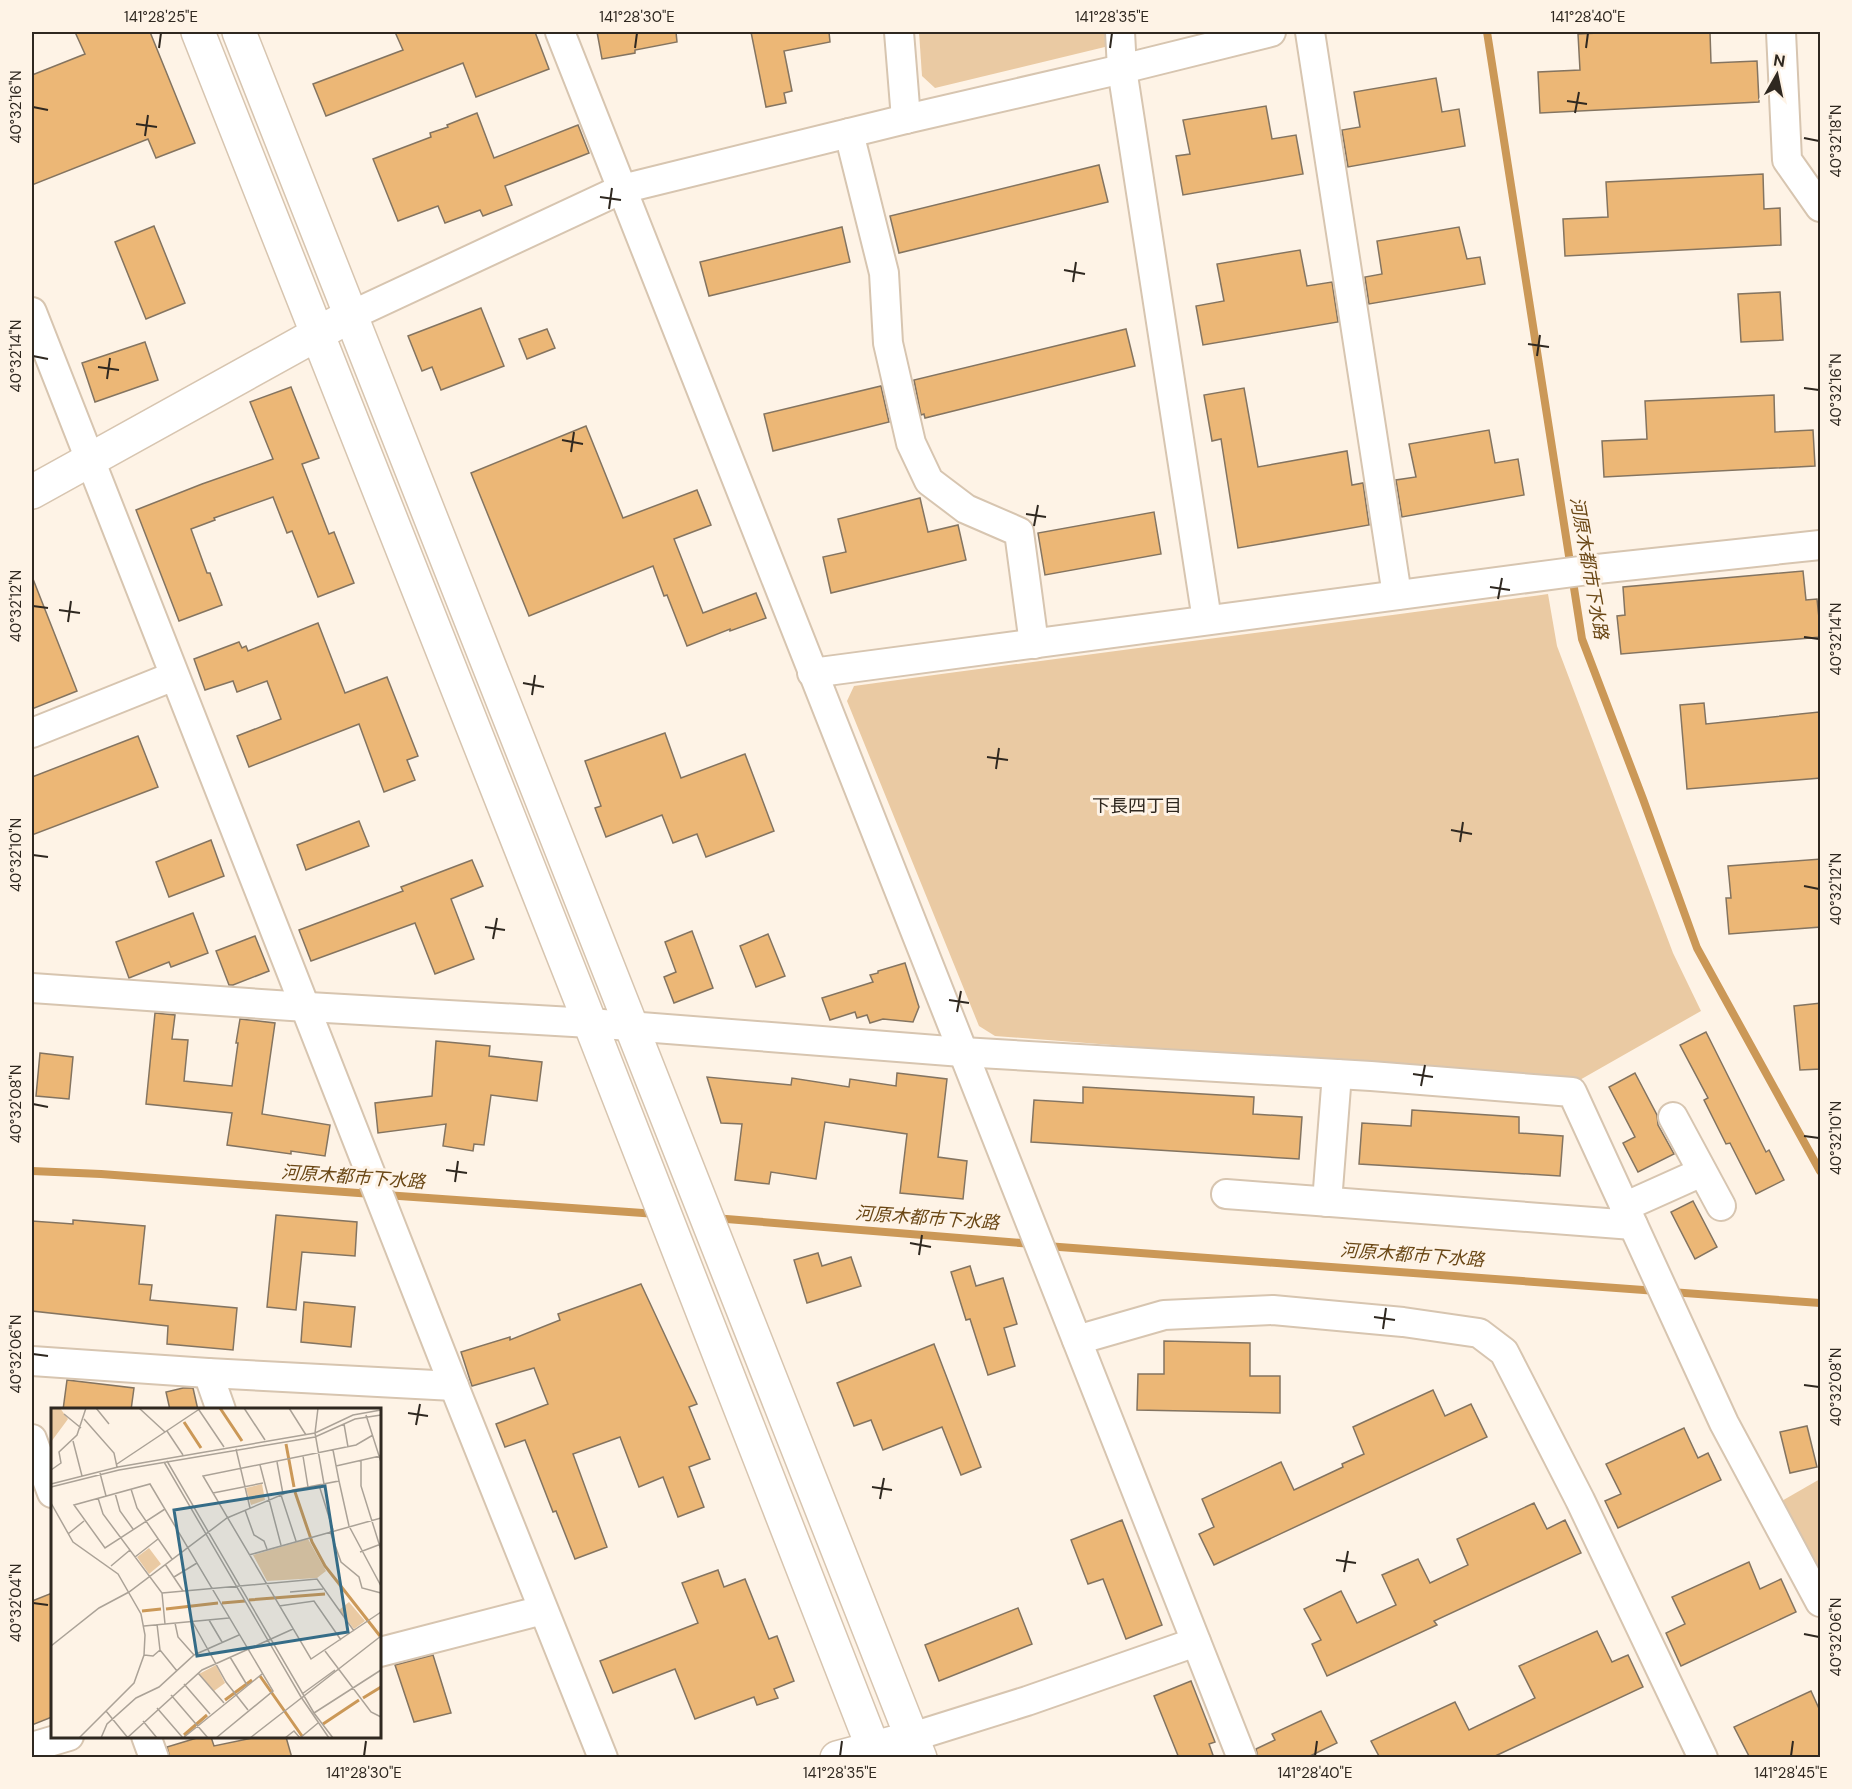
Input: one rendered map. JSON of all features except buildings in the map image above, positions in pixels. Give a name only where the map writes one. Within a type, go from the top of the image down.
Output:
[{"type":"street","points":[[198,32],[590,1023],[875,1753]]},
{"type":"street","points":[[239,32],[916,1747]]},
{"type":"street","points":[[560,32],[1242,1758]]},
{"type":"street","points":[[899,32],[906,119]]},
{"type":"street","points":[[1120,32],[1122,69],[1208,620]]},
{"type":"street","points":[[32,492],[352,315],[622,189],[1271,32]]},
{"type":"street","points":[[1310,32],[1397,596]]},
{"type":"street","points":[[1782,32],[1787,160],[1821,207]]},
{"type":"street","points":[[849,133],[884,273],[888,344],[911,443],[929,481],[966,509],[1019,532],[1034,644]]},
{"type":"street","points":[[32,312],[454,1386],[603,1758]]},
{"type":"street","points":[[812,672],[1588,570],[1821,545]]},
{"type":"street","points":[[32,733],[174,676]]},
{"type":"street","points":[[32,988],[305,1007],[590,1023],[962,1052],[1337,1074],[1572,1092],[1724,1423],[1821,1602]]},
{"type":"street","points":[[1327,1202],[1337,1074]]},
{"type":"street","points":[[1673,1117],[1721,1206]]},
{"type":"street","points":[[1226,1194],[1327,1202],[1629,1216],[1702,1172]]},
{"type":"street","points":[[1077,1340],[1164,1315],[1273,1310],[1403,1322],[1479,1333],[1504,1352],[1580,1500],[1703,1758]]},
{"type":"street","points":[[32,1362],[454,1386]]},
{"type":"street","points":[[208,1373],[221,1408]]},
{"type":"street","points":[[32,1439],[51,1490]]},
{"type":"street","points":[[381,1652],[543,1610]]},
{"type":"street","points":[[837,1758],[916,1747],[1038,1697],[1196,1642]]},
{"type":"street","points":[[32,1747],[65,1738]]},
{"type":"street","points":[[146,1738],[154,1758]]},
{"type":"shaded area","points":[[919,32],[1109,32],[1109,46],[935,88],[922,76]]},
{"type":"shaded area","points":[[1548,594],[1557,646],[1673,953],[1701,1011],[1578,1081],[995,1036],[979,1026],[847,701],[854,686]]},
{"type":"shaded area","points":[[1820,1479],[1820,1575],[1780,1502]]},
{"type":"waterway","name":"河原木都市下水路","points":[[1487,32],[1582,639],[1697,948],[1820,1171]]},
{"type":"waterway","name":"河原木都市下水路","points":[[32,1171],[372,1194]]},
{"type":"waterway","name":"河原木都市下水路","points":[[385,1195],[657,1214]]},
{"type":"waterway","name":"河原木都市下水路","points":[[714,1218],[1033,1244]]},
{"type":"waterway","name":"河原木都市下水路","points":[[1046,1246],[1820,1303]]},
{"type":"district","name":"下長四丁目","points":[[1137,806]]}]
